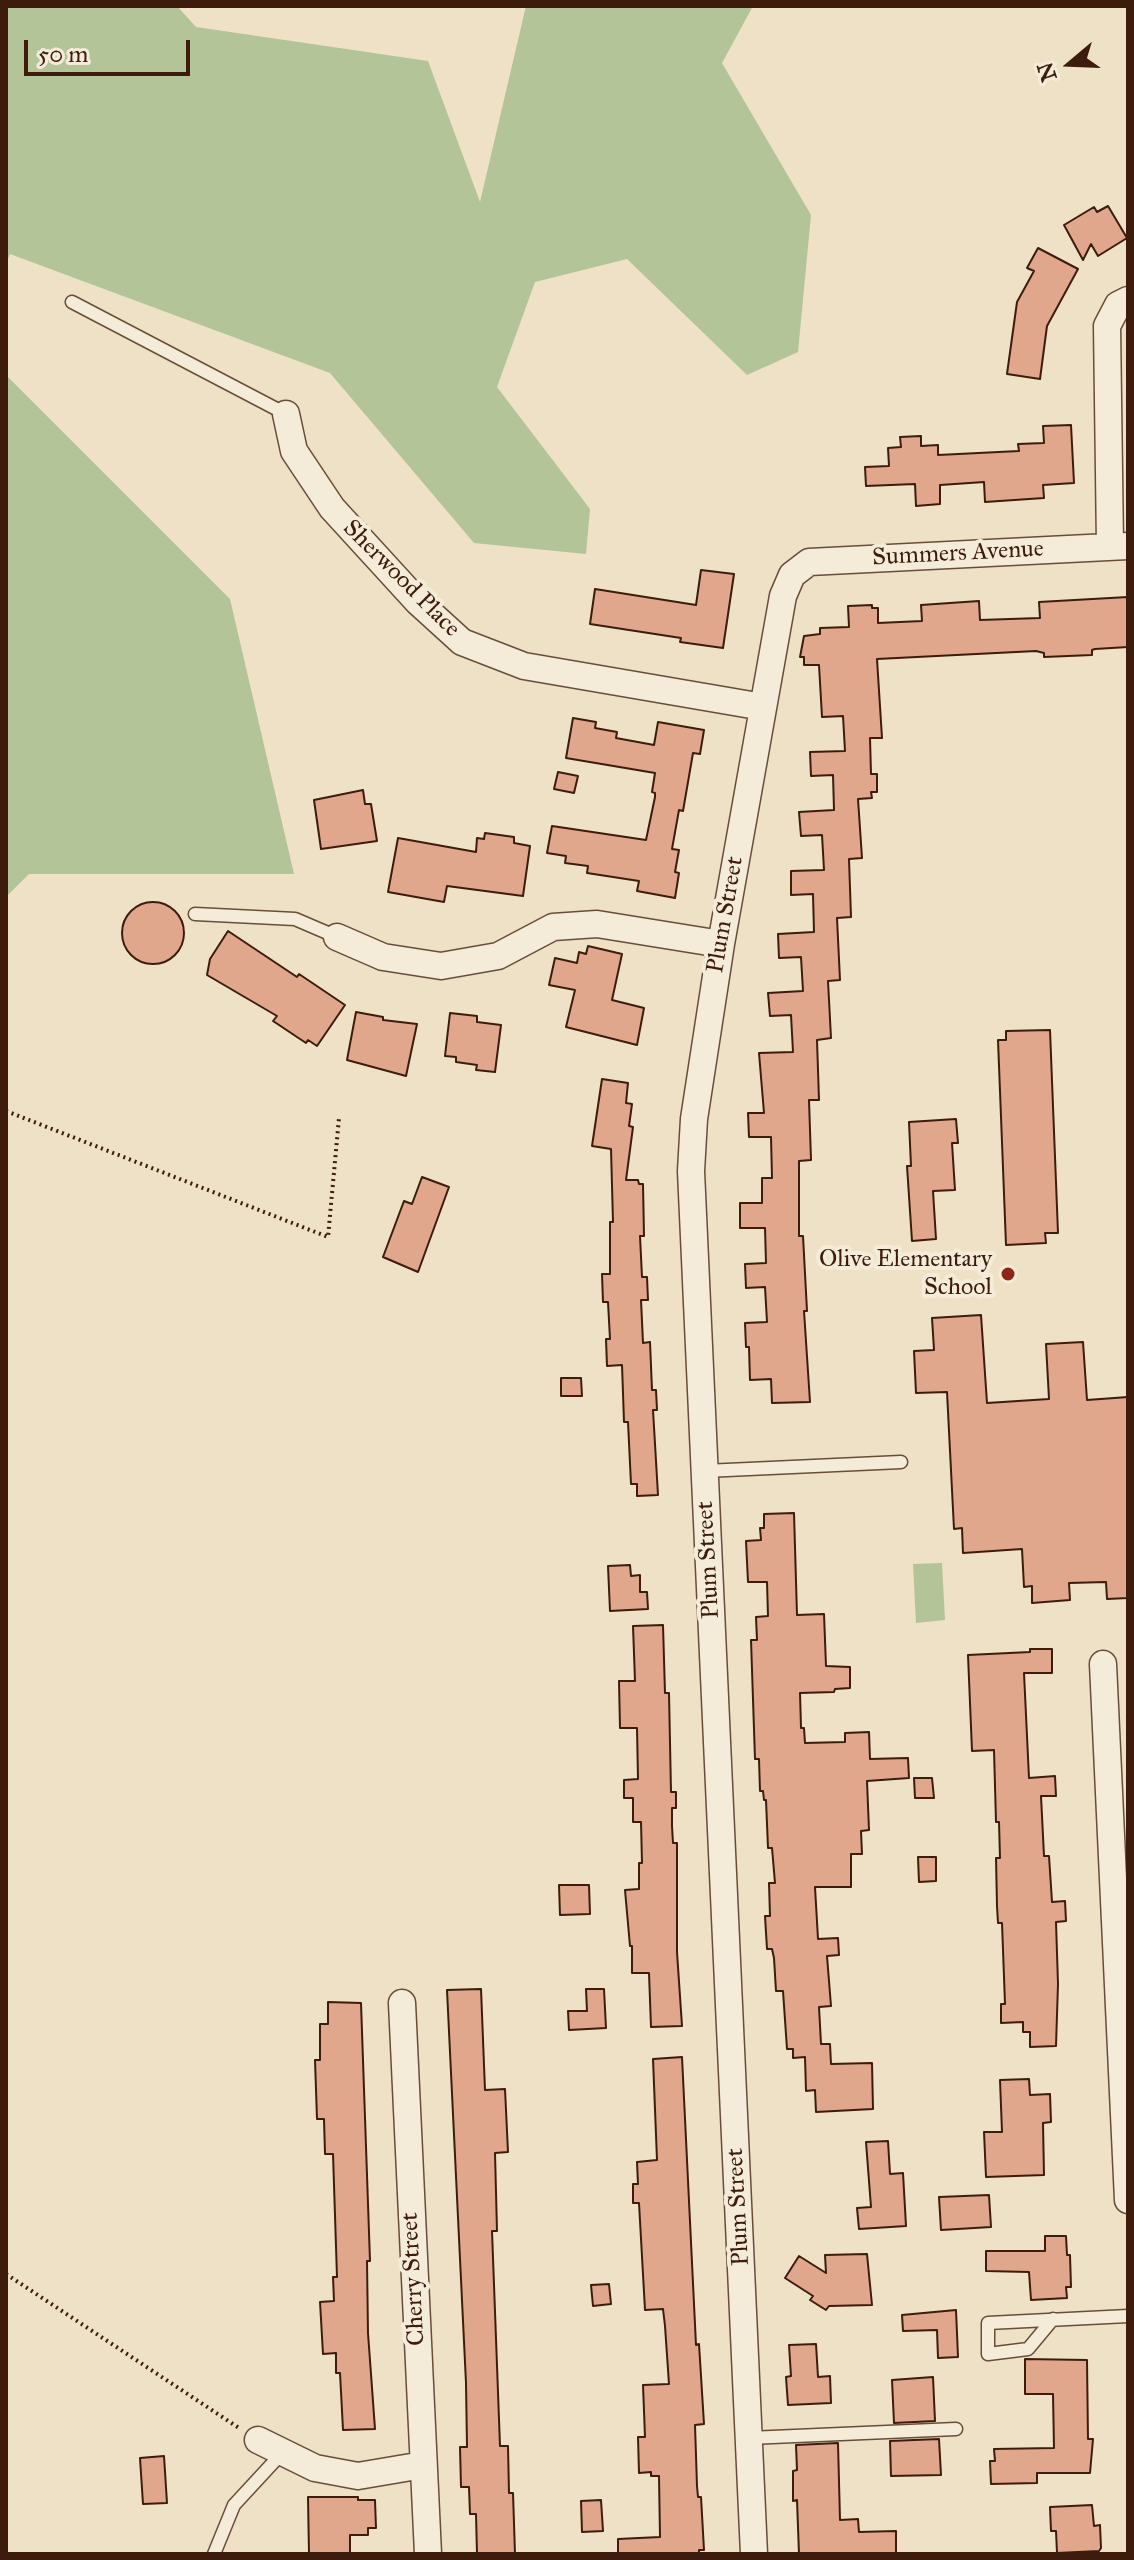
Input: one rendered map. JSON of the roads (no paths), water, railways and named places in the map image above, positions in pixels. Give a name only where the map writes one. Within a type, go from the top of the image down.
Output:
[{"type":"street","points":[[1119,546],[1107,326],[1118,305],[1128,300]]},
{"type":"street","name":"Sherwood Place","points":[[286,414],[294,451],[332,508],[418,602],[462,642],[524,666],[763,707]]},
{"type":"street","name":"Summers Avenue","points":[[792,575],[809,562],[1119,546]]},
{"type":"street","name":"Plum Street","points":[[754,2554],[691,1171],[694,1119],[721,944],[783,596],[792,575]]},
{"type":"street","points":[[337,937],[383,957],[441,966],[498,956],[553,927],[597,924],[721,944]]},
{"type":"street","points":[[1103,1664],[1128,2200]]},
{"type":"street","name":"Cherry Street","points":[[402,2003],[428,2554]]},
{"type":"street","points":[[258,2440],[315,2468],[358,2476],[423,2465]]},
{"type":"lane","points":[[72,302],[286,414]]},
{"type":"lane","points":[[195,914],[295,919],[337,937]]},
{"type":"lane","points":[[705,1471],[901,1462]]},
{"type":"lane","points":[[1053,2319],[1028,2349],[988,2354],[988,2323],[1053,2319],[1128,2316]]},
{"type":"lane","points":[[749,2438],[956,2429]]},
{"type":"lane","points":[[214,2554],[234,2505],[283,2452]]},
{"type":"place","name":"Olive Elementary School","points":[[1008,1274]]}]
